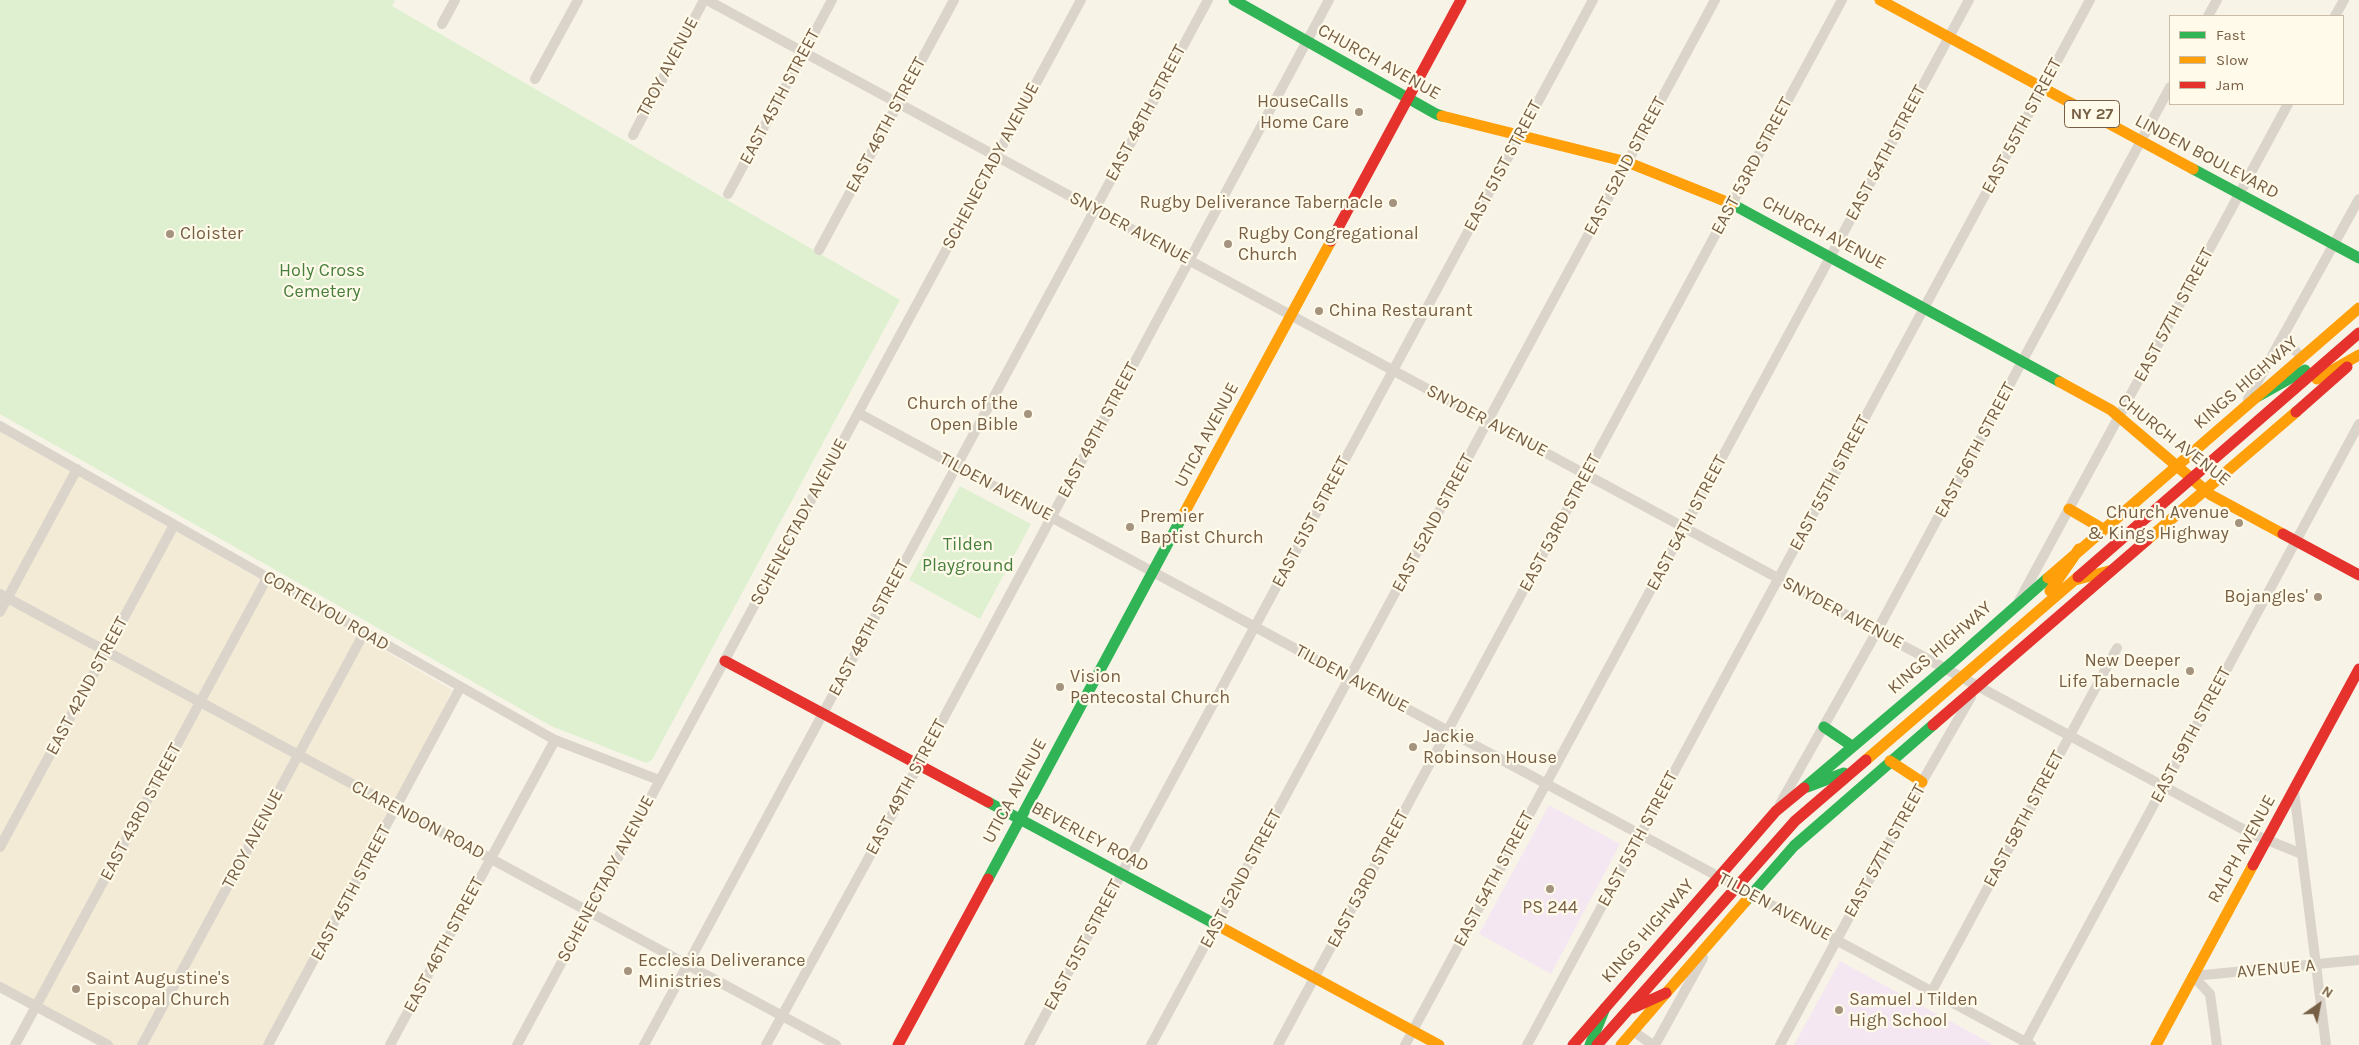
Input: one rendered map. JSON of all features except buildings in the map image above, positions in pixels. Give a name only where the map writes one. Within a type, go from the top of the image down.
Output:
[{"type":"main road","name":"CHURCH AVENUE","points":[[1234,0],[1436,114],[1627,162],[1732,204],[1925,307],[2111,410],[2205,490],[2359,575]]},
{"type":"main road","name":"UTICA AVENUE","points":[[898,1045],[1461,0]]},
{"type":"main road","name":"LINDEN BOULEVARD","points":[[1880,0],[2359,258]]},
{"type":"main road","name":"KINGS HIGHWAY","points":[[1573,1045],[1776,811],[1807,787],[1852,746],[1945,668],[2359,308]]},
{"type":"main road","name":"KINGS HIGHWAY","points":[[1597,1045],[1795,821],[2359,333]]},
{"type":"main road","points":[[2255,398],[2338,352]]},
{"type":"main road","points":[[2284,397],[2359,356]]},
{"type":"main road","points":[[1621,1045],[1794,846],[2359,356]]},
{"type":"main road","points":[[2068,509],[2103,529]]},
{"type":"main road","points":[[2034,613],[2079,550]]},
{"type":"main road","points":[[2071,581],[2109,571]]},
{"type":"main road","name":"BEVERLEY ROAD","points":[[725,661],[1439,1045]]},
{"type":"main road","name":"RALPH AVENUE","points":[[2156,1045],[2359,669]]},
{"type":"main road","points":[[1824,727],[1852,746]]},
{"type":"main road","points":[[1890,761],[1922,782]]},
{"type":"main road","points":[[1807,787],[1854,770]]},
{"type":"main road","points":[[1626,1011],[1666,993]]},
{"type":"main road","points":[[1590,1045],[1605,1008]]},
{"type":"street","points":[[442,24],[455,0]]},
{"type":"street","points":[[536,79],[578,0]]},
{"type":"street","name":"SNYDER AVENUE","points":[[706,0],[2250,833],[2302,854]]},
{"type":"street","name":"TROY AVENUE","points":[[633,135],[706,0]]},
{"type":"street","name":"EAST 45TH STREET","points":[[728,194],[832,0]]},
{"type":"street","name":"EAST 46TH STREET","points":[[819,250],[954,0]]},
{"type":"street","name":"SCHENECTADY AVENUE","points":[[517,1045],[1081,0]]},
{"type":"street","name":"EAST 48TH STREET","points":[[644,1045],[1208,0]]},
{"type":"street","name":"EAST 49TH STREET","points":[[766,1045],[1329,0]]},
{"type":"street","name":"EAST 51ST STREET","points":[[1029,1045],[1593,0]]},
{"type":"street","name":"EAST 52ND STREET","points":[[1151,1045],[1715,0]]},
{"type":"street","name":"EAST 53RD STREET","points":[[1278,1045],[1842,0]]},
{"type":"street","name":"EAST 54TH STREET","points":[[1405,1045],[1969,0]]},
{"type":"street","name":"EAST 55TH STREET","points":[[1527,1045],[2090,0]]},
{"type":"street","points":[[2209,15],[2217,0]]},
{"type":"street","points":[[2336,15],[2344,0]]},
{"type":"street","name":"EAST 56TH STREET","points":[[1776,811],[1877,631],[2169,89]]},
{"type":"street","name":"EAST 57TH STREET","points":[[2017,604],[2025,586],[2120,417],[2287,105]]},
{"type":"street","points":[[2244,408],[2359,198]]},
{"type":"street","points":[[2283,337],[2302,358]]},
{"type":"street","name":"TILDEN AVENUE","points":[[858,413],[1154,571],[2027,1044]]},
{"type":"street","name":"EAST 59TH STREET","points":[[2027,1044],[2359,424]]},
{"type":"street","name":"CORTELYOU ROAD","points":[[0,426],[460,688],[555,740],[659,780]]},
{"type":"street","points":[[0,612],[4,596],[77,469]]},
{"type":"street","name":"EAST 42ND STREET","points":[[0,846],[174,525]]},
{"type":"street","name":"EAST 43RD STREET","points":[[15,1045],[267,578]]},
{"type":"street","name":"CLARENDON ROAD","points":[[4,596],[836,1045]]},
{"type":"street","name":"TROY AVENUE","points":[[142,1045],[364,633]]},
{"type":"street","name":"EAST 58TH STREET","points":[[1932,991],[2117,648]]},
{"type":"street","name":"EAST 57TH STREET","points":[[1780,1045],[1922,782],[1978,686]]},
{"type":"street","name":"EAST 45TH STREET","points":[[268,1045],[460,688]]},
{"type":"street","name":"EAST 46TH STREET","points":[[390,1045],[555,740]]},
{"type":"street","points":[[2294,790],[2326,1045]]},
{"type":"street","points":[[1633,1031],[1654,1045],[1714,937]]},
{"type":"street","name":"AVENUE A","points":[[2193,976],[2316,966],[2359,960]]},
{"type":"street","points":[[2193,976],[2210,994],[2217,1045]]},
{"type":"street","points":[[0,987],[108,1045]]},
{"type":"shaded area","points":[[0,432],[452,690],[397,808],[268,1045],[108,1045],[0,987]]},
{"type":"shaded area","name":"PS 244","points":[[1549,805],[1620,844],[1551,974],[1479,934]]},
{"type":"shaded area","points":[[1840,961],[1994,1045],[1794,1045]]},
{"type":"green space","name":"Holy Cross Cemetery","points":[[0,0],[395,0],[392,6],[900,300],[652,760],[646,763],[551,726],[0,414]]},
{"type":"green space","name":"Tilden Playground","points":[[960,486],[1031,524],[980,619],[909,580]]},
{"type":"traffic: fast","points":[[1234,0],[1442,116]]},
{"type":"traffic: fast","points":[[2193,169],[2359,258]]},
{"type":"traffic: fast","points":[[1732,204],[2060,382]]},
{"type":"traffic: fast","points":[[2255,398],[2305,370]]},
{"type":"traffic: fast","points":[[988,879],[1181,519]]},
{"type":"traffic: fast","points":[[1804,788],[2048,578]]},
{"type":"traffic: fast","points":[[1745,902],[1794,846],[1933,725]]},
{"type":"traffic: fast","points":[[1824,727],[1852,746]]},
{"type":"traffic: fast","points":[[1807,787],[1844,773]]},
{"type":"traffic: fast","points":[[988,802],[1215,924]]},
{"type":"traffic: fast","points":[[1590,1045],[1605,1008]]},
{"type":"traffic: slow","points":[[1880,0],[2193,169]]},
{"type":"traffic: slow","points":[[1442,116],[1627,162],[1732,204]]},
{"type":"traffic: slow","points":[[1181,519],[1331,241]]},
{"type":"traffic: slow","points":[[2048,578],[2359,308]]},
{"type":"traffic: slow","points":[[2317,379],[2359,355]]},
{"type":"traffic: slow","points":[[2060,382],[2111,410],[2211,495],[2283,534]]},
{"type":"traffic: slow","points":[[2147,540],[2296,412]]},
{"type":"traffic: slow","points":[[2069,509],[2103,529]]},
{"type":"traffic: slow","points":[[2050,591],[2079,549]]},
{"type":"traffic: slow","points":[[2075,580],[2109,571]]},
{"type":"traffic: slow","points":[[1866,760],[2078,577]]},
{"type":"traffic: slow","points":[[1890,761],[1922,782]]},
{"type":"traffic: slow","points":[[2156,1045],[2253,865]]},
{"type":"traffic: slow","points":[[1621,1045],[1745,902]]},
{"type":"traffic: slow","points":[[1215,924],[1439,1045]]},
{"type":"traffic: jam","points":[[1331,241],[1461,0]]},
{"type":"traffic: jam","points":[[2078,577],[2359,333]]},
{"type":"traffic: jam","points":[[2296,412],[2347,367]]},
{"type":"traffic: jam","points":[[2283,534],[2359,575]]},
{"type":"traffic: jam","points":[[1933,725],[2147,540]]},
{"type":"traffic: jam","points":[[725,661],[988,802]]},
{"type":"traffic: jam","points":[[2253,865],[2359,669]]},
{"type":"traffic: jam","points":[[1597,1045],[1795,821],[1866,760]]},
{"type":"traffic: jam","points":[[1573,1045],[1776,811],[1804,788]]},
{"type":"traffic: jam","points":[[898,1045],[988,879]]},
{"type":"traffic: jam","points":[[1633,1008],[1666,993]]},
{"type":"place","name":"HouseCalls Home Care","points":[[1359,112]]},
{"type":"place","name":"Rugby Deliverance Tabernacle","points":[[1393,203]]},
{"type":"place","name":"Cloister","points":[[170,234]]},
{"type":"place","name":"Rugby Congregational Church","points":[[1228,244]]},
{"type":"place","name":"China Restaurant","points":[[1319,311]]},
{"type":"place","name":"Church of the Open Bible","points":[[1028,414]]},
{"type":"place","name":"Church Avenue & Kings Highway","points":[[2239,523]]},
{"type":"place","name":"Premier Baptist Church","points":[[1130,527]]},
{"type":"place","name":"Bojangles'","points":[[2318,597]]},
{"type":"place","name":"New Deeper Life Tabernacle","points":[[2190,671]]},
{"type":"place","name":"Vision Pentecostal Church","points":[[1060,687]]},
{"type":"place","name":"Jackie Robinson House","points":[[1413,747]]},
{"type":"place","name":"PS 244","points":[[1550,889]]},
{"type":"place","name":"Ecclesia Deliverance Ministries","points":[[628,971]]},
{"type":"place","name":"Saint Augustine's Episcopal Church","points":[[76,989]]},
{"type":"place","name":"Samuel J Tilden High School","points":[[1839,1010]]}]
